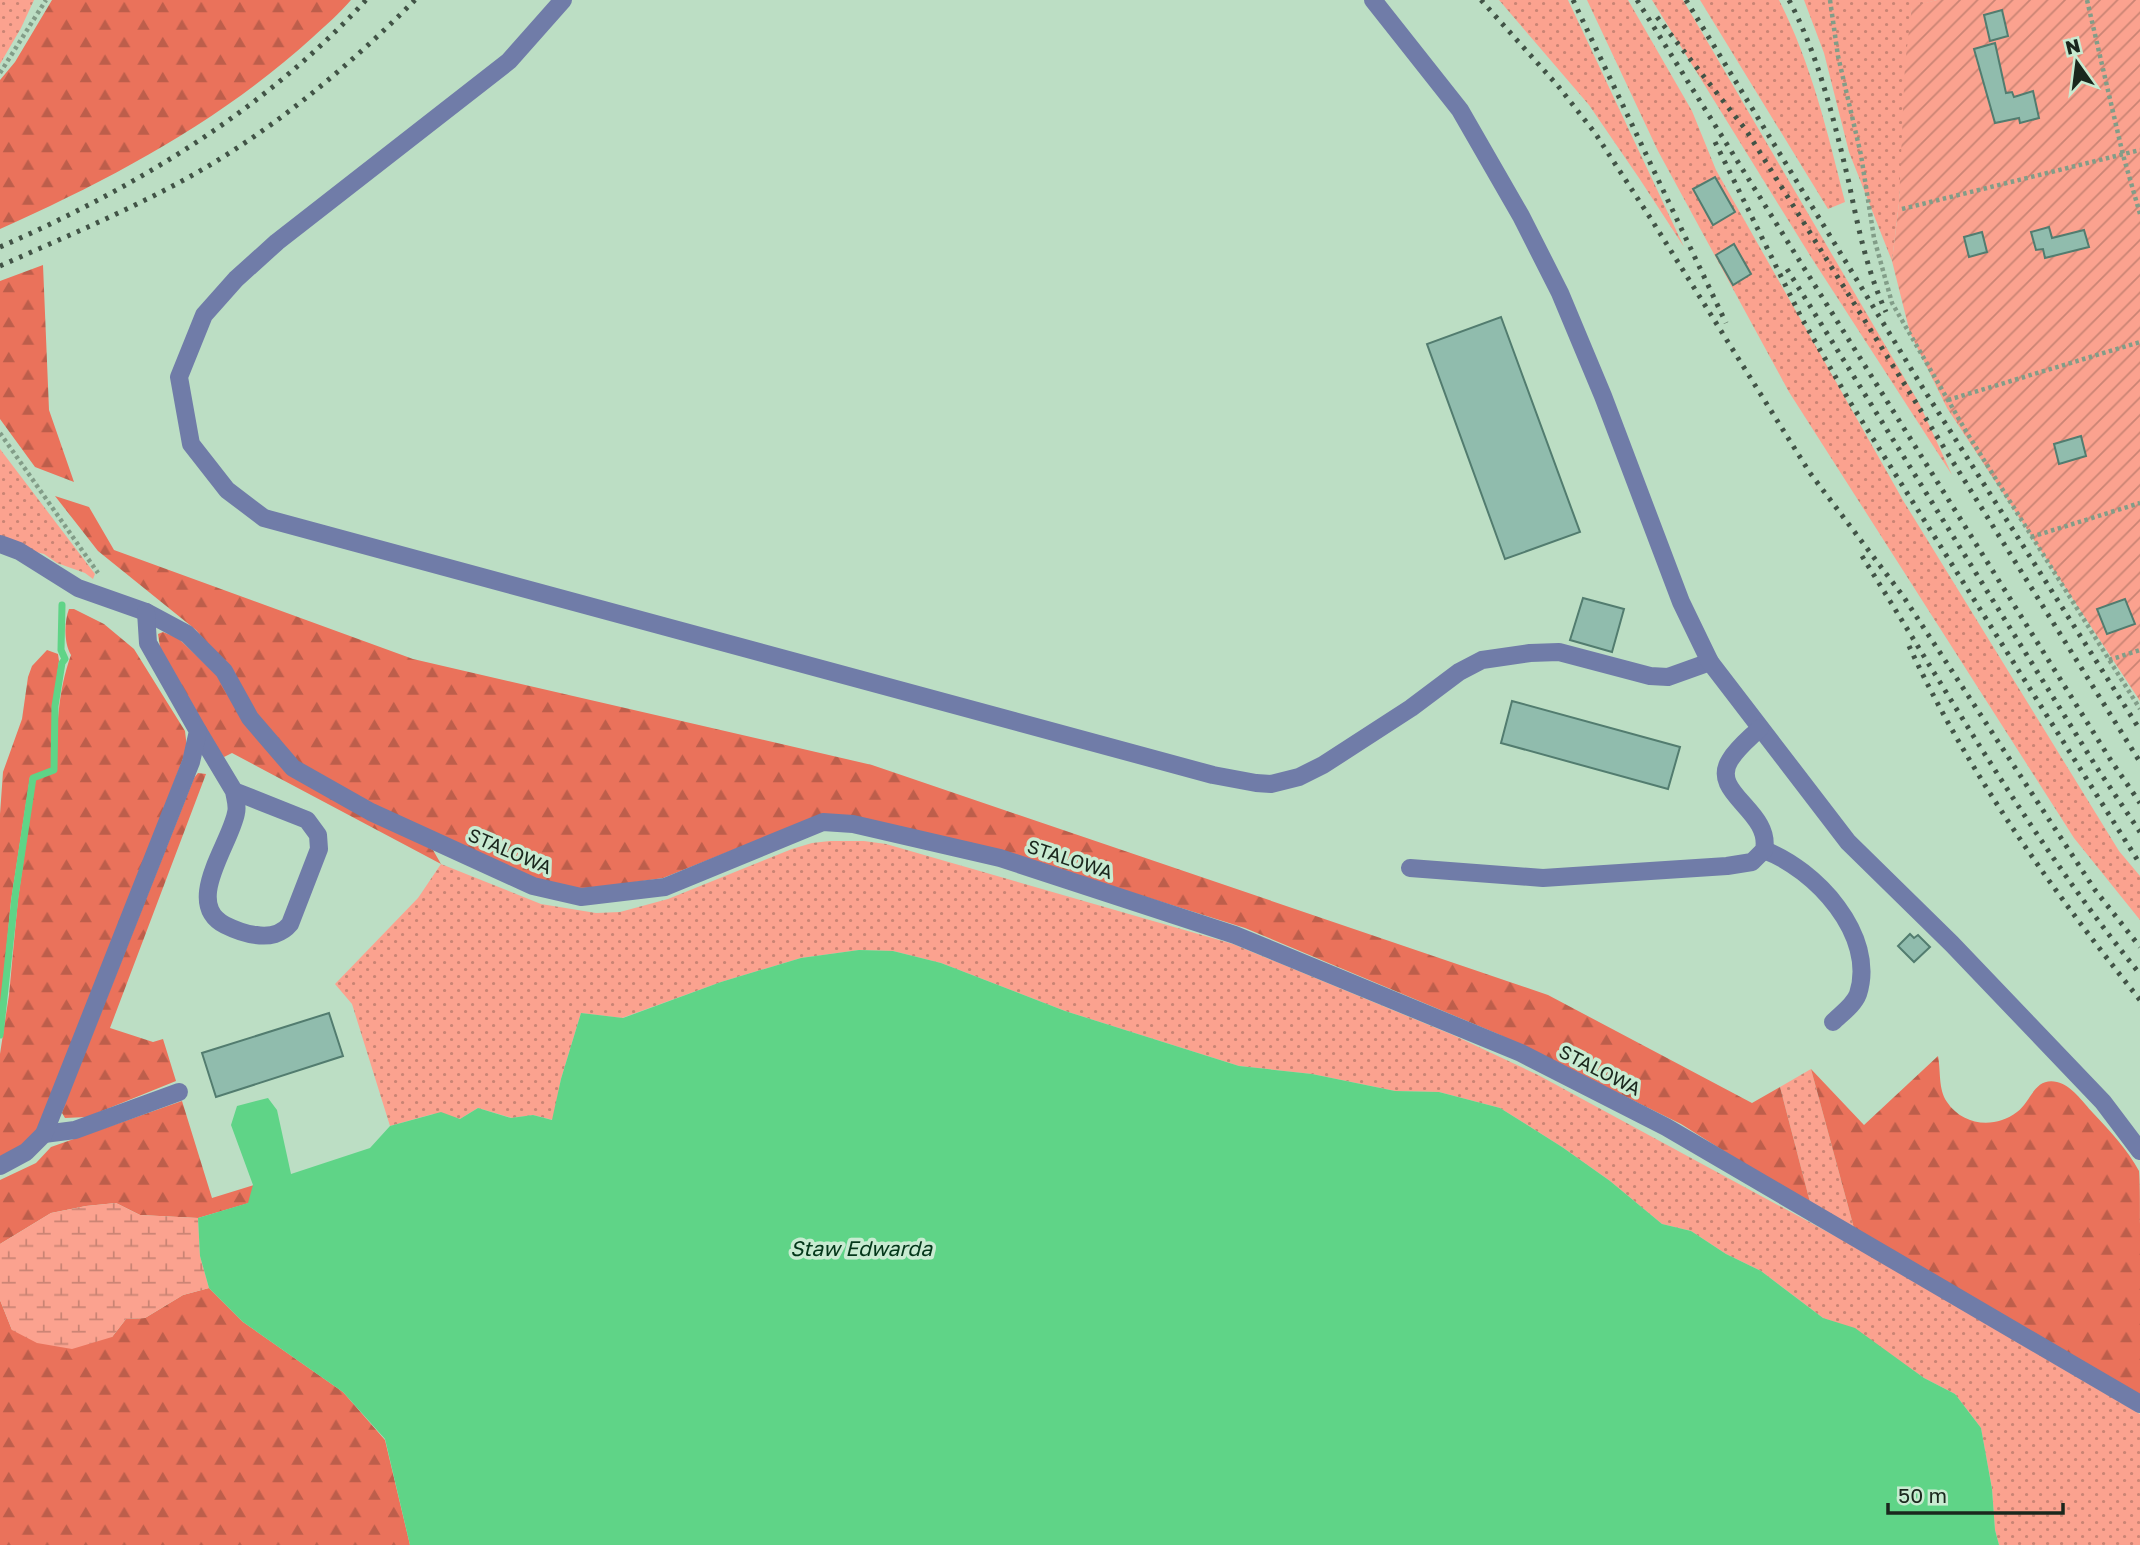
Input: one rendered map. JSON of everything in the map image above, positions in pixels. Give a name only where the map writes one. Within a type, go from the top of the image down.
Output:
[{"type":"street","points":[[563,0],[509,61],[277,242],[236,279],[204,315],[179,377],[191,444],[228,490],[264,518],[1213,775],[1256,783],[1285,781],[1323,765],[1411,708],[1459,672],[1482,660],[1559,652],[1650,676],[1668,677],[1710,663]]},
{"type":"street","points":[[1373,0],[1460,110],[1521,216],[1560,293],[1603,396],[1681,602],[1710,663],[1848,842],[1952,943],[2104,1102],[2140,1151]]},
{"type":"street","name":"STALOWA","points":[[0,544],[19,551],[78,588],[146,612],[187,634],[224,671],[250,718],[293,768],[371,812],[533,886],[581,897],[665,887],[823,822],[853,824],[1026,867],[1235,935],[1521,1053],[1666,1127],[2140,1405]]},
{"type":"street","points":[[146,612],[148,643],[234,792],[236,814],[208,887],[207,901],[211,915],[249,935],[275,934],[284,931],[290,923],[319,849],[318,835],[307,820],[234,792]]},
{"type":"street","points":[[1410,868],[1543,878],[1741,865],[1752,862],[1764,850],[1766,838],[1760,824],[1731,790],[1726,775],[1730,760],[1760,728]]},
{"type":"street","points":[[0,1166],[26,1152],[44,1134],[191,762],[198,731]]},
{"type":"street","points":[[1764,850],[1784,859],[1806,874],[1844,915],[1856,938],[1861,973],[1858,996],[1833,1022]]},
{"type":"street","points":[[44,1134],[75,1130],[179,1091]]},
{"type":"path","points":[[0,73],[46,0]]},
{"type":"path","points":[[1830,0],[1838,55],[1861,155],[1874,238],[1888,291],[1899,318],[2031,537],[2140,709]]},
{"type":"path","points":[[2087,0],[2123,155],[2140,214]]},
{"type":"path","points":[[1902,209],[2140,150]]},
{"type":"path","points":[[1948,400],[2140,342]]},
{"type":"path","points":[[0,433],[118,602]]},
{"type":"path","points":[[2031,537],[2140,503]]},
{"type":"path","points":[[2109,660],[2140,650]]},
{"type":"green space","points":[[0,0],[34,0],[0,64]]},
{"type":"green space","points":[[52,0],[351,0],[278,67],[204,121],[83,190],[0,229],[0,80],[15,62]]},
{"type":"green space","points":[[1499,0],[1568,0],[1684,247],[1589,105]]},
{"type":"green space","points":[[1587,0],[1628,0],[1692,111],[1716,170],[1904,502],[2119,851],[2140,876],[2140,920],[2074,838],[1789,392],[1658,151]]},
{"type":"green space","points":[[1652,0],[1683,0],[1919,403],[1952,475],[1811,257]]},
{"type":"green space","points":[[1700,0],[1779,0],[1809,73],[1845,202],[1828,209]]},
{"type":"green space","points":[[1804,0],[1937,0],[1912,7],[1899,203],[1892,261],[1849,152],[1824,53]]},
{"type":"green space","points":[[1937,0],[2140,0],[2140,701],[1947,408],[1910,333],[1892,261],[1899,203],[1905,64],[1912,6]]},
{"type":"green space","points":[[43,265],[49,410],[74,482],[35,467],[0,419],[0,281]]},
{"type":"green space","points":[[0,449],[95,574],[93,579],[85,573],[57,563],[44,554],[21,548],[0,537]]},
{"type":"green space","points":[[55,496],[89,507],[114,550],[413,659],[872,765],[1548,995],[1752,1103],[1780,1087],[1811,1206],[1681,1124],[1498,1034],[1245,928],[996,850],[810,819],[663,878],[581,890],[534,880],[373,806],[297,764],[254,714],[228,668],[196,630],[98,551]]},
{"type":"green space","points":[[69,609],[104,624],[134,649],[185,731],[187,748],[42,1129],[29,1141],[0,1158],[0,1054],[9,995],[18,899],[35,780],[56,772],[60,698],[71,655],[66,633]]},
{"type":"green space","points":[[163,632],[178,638],[223,681],[290,773],[433,850],[441,864],[232,753],[224,757],[204,729],[160,647],[158,634]]},
{"type":"green space","points":[[47,650],[58,654],[59,661],[53,706],[52,769],[30,777],[11,901],[0,1016],[0,814],[3,772],[22,719],[28,677],[32,666]]},
{"type":"green space","points":[[198,773],[206,774],[110,1028],[153,1042],[163,1039],[176,1081],[87,1117],[65,1118],[62,1113],[64,1106]]},
{"type":"green space","points":[[830,841],[886,844],[1233,944],[1453,1035],[1538,1075],[1859,1249],[2140,1414],[2140,1545],[1999,1545],[1981,1428],[1955,1394],[1924,1378],[1855,1329],[1823,1318],[1761,1271],[1726,1254],[1691,1231],[1662,1224],[1610,1181],[1500,1108],[1439,1092],[1395,1091],[1312,1074],[1239,1066],[1065,1011],[941,963],[893,951],[859,950],[801,958],[721,982],[622,1018],[581,1013],[561,1079],[553,1120],[533,1115],[512,1118],[478,1108],[460,1119],[433,1114],[390,1126],[352,1004],[335,984],[418,898],[441,864],[541,904],[596,913],[620,912],[668,899],[792,849]]},
{"type":"green space","points":[[1938,1056],[1944,1097],[1962,1116],[1980,1122],[1999,1121],[2022,1108],[2043,1083],[2057,1082],[2076,1094],[2135,1163],[2139,1171],[2140,1189],[2140,1395],[1854,1228],[1811,1069],[1864,1125]]},
{"type":"green space","points":[[1811,1069],[1854,1228],[1811,1206],[1780,1087]]},
{"type":"green space","points":[[182,1101],[212,1198],[254,1185],[249,1203],[198,1218],[140,1215],[116,1203],[86,1206],[51,1213],[0,1244],[0,1180],[36,1163],[51,1147]]},
{"type":"green space","points":[[116,1203],[140,1215],[198,1218],[200,1256],[209,1288],[183,1295],[145,1318],[126,1319],[112,1337],[72,1349],[37,1343],[12,1330],[0,1300],[0,1244],[51,1213]]},
{"type":"green space","points":[[209,1288],[243,1322],[343,1392],[385,1440],[410,1545],[0,1545],[0,1300],[12,1330],[112,1337],[126,1319],[145,1318],[183,1295]]},
{"type":"water","name":"Staw Edwarda","points":[[859,950],[893,951],[941,963],[1065,1011],[1239,1066],[1312,1074],[1395,1091],[1439,1092],[1500,1108],[1610,1181],[1662,1224],[1691,1231],[1726,1254],[1761,1271],[1823,1318],[1855,1328],[1924,1378],[1955,1394],[1981,1428],[1999,1545],[410,1545],[385,1439],[343,1392],[243,1322],[209,1288],[200,1256],[198,1218],[248,1203],[253,1185],[231,1125],[237,1106],[268,1098],[277,1110],[291,1174],[370,1148],[390,1126],[441,1112],[460,1119],[478,1108],[511,1118],[533,1115],[552,1120],[581,1013],[623,1018],[721,982],[801,958]]},
{"type":"building","points":[[2002,10],[2008,36],[1990,41],[1984,15]]},
{"type":"building","points":[[1995,43],[2006,93],[2012,92],[2014,97],[2033,91],[2039,118],[2020,123],[2019,118],[1995,123],[1974,49]]},
{"type":"building","points":[[1715,177],[1735,212],[1713,225],[1693,189]]},
{"type":"building","points":[[2049,227],[2052,238],[2084,230],[2089,247],[2045,258],[2043,249],[2036,250],[2031,232]]},
{"type":"building","points":[[1982,232],[1987,252],[1969,257],[1964,237]]},
{"type":"building","points":[[1734,244],[1751,274],[1733,285],[1716,255]]},
{"type":"building","points":[[1501,317],[1580,532],[1505,559],[1427,344]]},
{"type":"building","points":[[2081,436],[2086,456],[2059,464],[2054,444]]},
{"type":"building","points":[[1583,598],[1624,609],[1612,652],[1570,640]]},
{"type":"building","points":[[2125,599],[2135,624],[2107,634],[2097,609]]},
{"type":"building","points":[[1512,701],[1680,747],[1668,789],[1501,743]]},
{"type":"building","points":[[1910,934],[1914,938],[1918,935],[1930,947],[1914,962],[1898,946]]},
{"type":"building","points":[[329,1013],[343,1056],[216,1097],[202,1053]]},
{"type":"waterway","points":[[0,1035],[15,897],[33,778],[54,770],[55,706],[62,663],[65,659],[61,650],[62,605]]},
{"type":"railway","points":[[0,247],[100,199],[196,143],[285,77],[327,40],[366,0]]},
{"type":"railway","points":[[0,266],[150,198],[228,154],[312,93],[365,48],[415,0]]},
{"type":"railway","points":[[1481,0],[1558,86],[1595,133],[1810,473],[1903,596],[2095,890],[2140,947]]},
{"type":"railway","points":[[1573,0],[1726,323]]},
{"type":"railway","points":[[1637,0],[2140,803]]},
{"type":"railway","points":[[1686,0],[1921,385],[2140,730]]},
{"type":"railway","points":[[1789,0],[1825,89],[1864,249],[1886,312]]},
{"type":"railway","points":[[1657,17],[1746,130],[2140,762]]},
{"type":"railway","points":[[1715,142],[1801,317],[1850,402],[2140,864]]},
{"type":"railway","points":[[1787,269],[2097,768],[2140,832]]},
{"type":"railway","points":[[1862,556],[2029,822],[2101,925],[2140,974]]},
{"type":"railway","points":[[1909,646],[1985,786],[2044,874],[2140,1000]]}]
